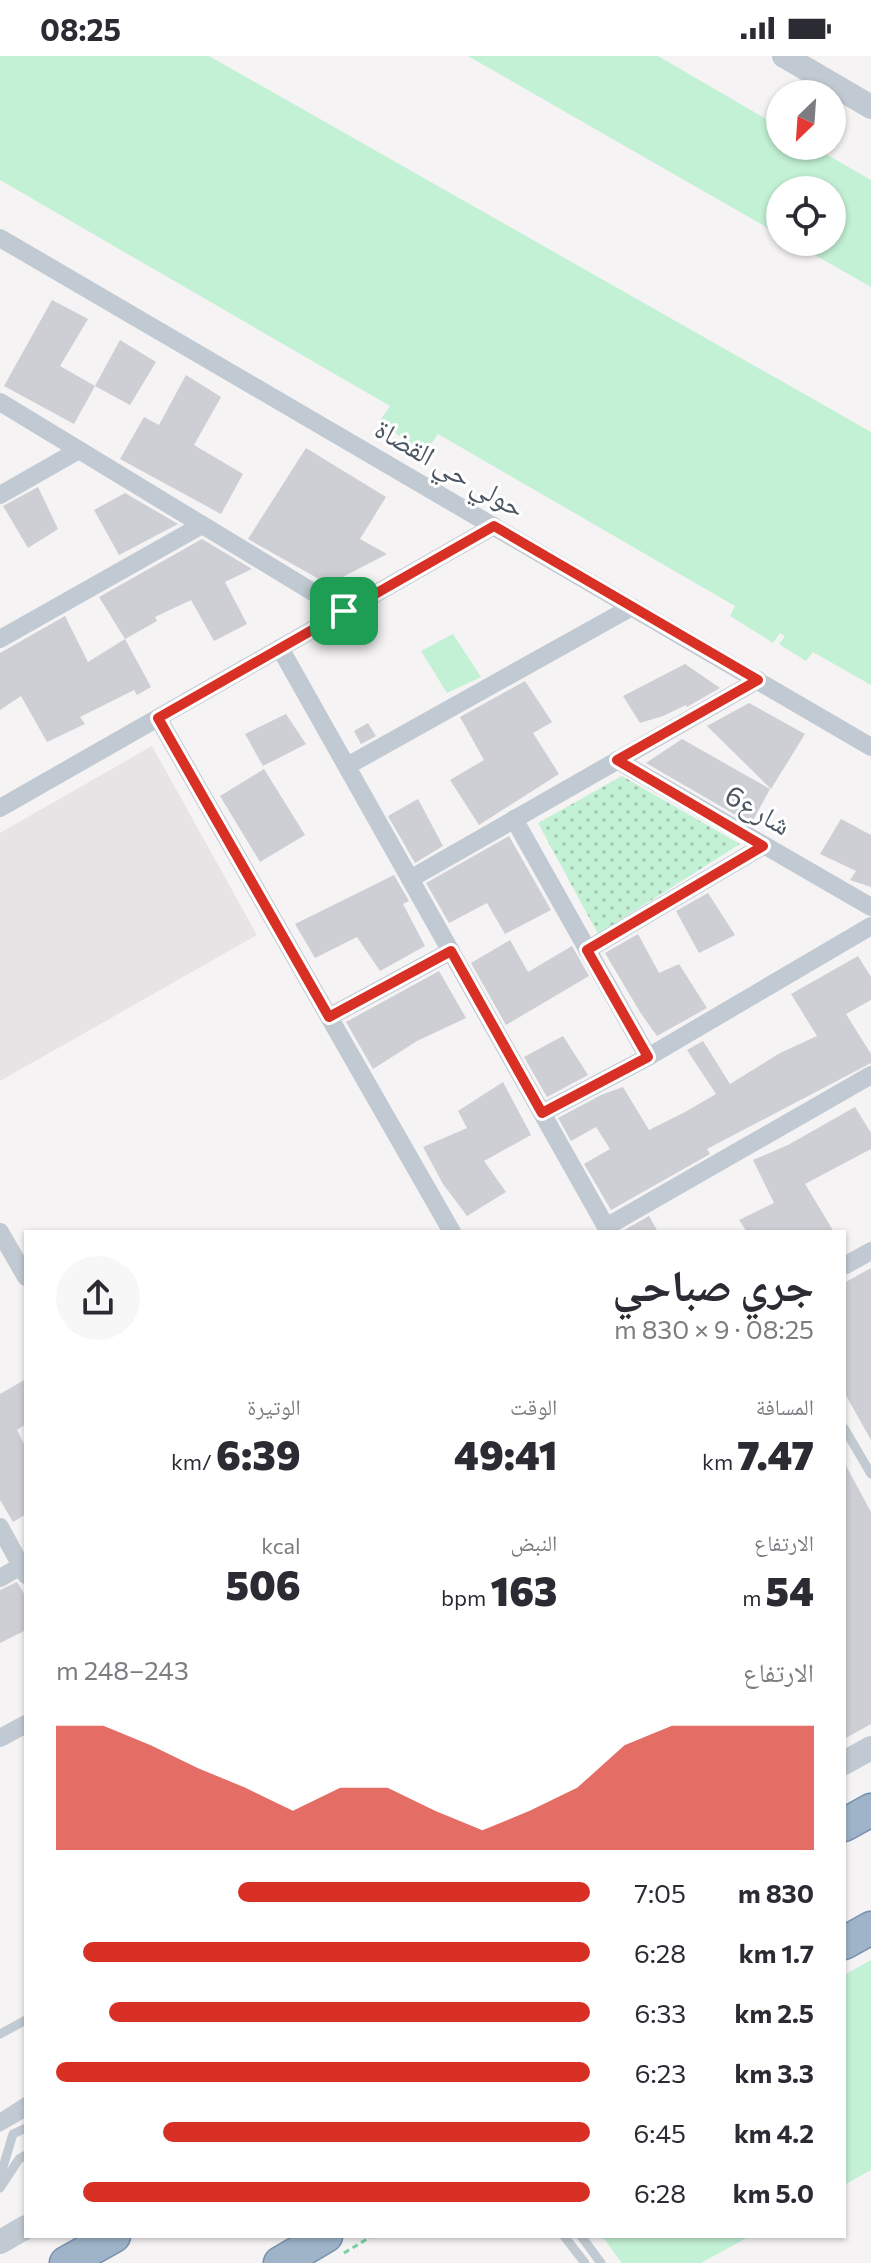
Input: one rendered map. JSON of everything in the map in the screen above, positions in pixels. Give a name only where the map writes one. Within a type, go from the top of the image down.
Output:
[{"type":"highway","points":[[846,1824],[871,1810]]},
{"type":"highway","points":[[846,1942],[871,1928]]},
{"type":"highway","points":[[66,2263],[110,2238]]},
{"type":"highway","points":[[281,2263],[323,2238]]},
{"type":"street","points":[[784,56],[871,107]]},
{"type":"street","name":"حولي حي القضاة","points":[[0,238],[871,747]]},
{"type":"street","points":[[0,402],[344,611]]},
{"type":"street","points":[[0,495],[79,450]]},
{"type":"street","points":[[0,639],[202,525]]},
{"type":"street","points":[[0,808],[494,526]]},
{"type":"street","points":[[347,766],[632,607]]},
{"type":"street","points":[[280,648],[608,1229],[871,1075]]},
{"type":"street","points":[[410,879],[758,680]]},
{"type":"street","points":[[158,718],[451,1230]]},
{"type":"street","name":"شارع6","points":[[617,760],[871,907]]},
{"type":"street","points":[[514,819],[648,1057]]},
{"type":"street","points":[[587,950],[763,846]]},
{"type":"street","points":[[542,1113],[648,1057],[871,926]]},
{"type":"street","points":[[329,1017],[451,951]]},
{"type":"street","points":[[3,1243],[24,1274]]},
{"type":"street","points":[[846,1265],[871,1251]]},
{"type":"street","points":[[0,1527],[24,1571],[0,1578]]},
{"type":"street","points":[[0,1738],[24,1725]]},
{"type":"street","points":[[846,1762],[871,1748]]},
{"type":"street","points":[[0,2242],[24,2228]]},
{"type":"lane","points":[[846,1431],[871,1474]]},
{"type":"lane","points":[[0,2034],[24,2021]]},
{"type":"lane","points":[[0,2118],[24,2102]]},
{"type":"lane","points":[[0,2127],[24,2113]]},
{"type":"lane","points":[[0,2177],[13,2134],[24,2129]]},
{"type":"lane","points":[[0,2188],[24,2156]]},
{"type":"lane","points":[[566,2238],[585,2263]]},
{"type":"lane","points":[[582,2238],[601,2263]]},
{"type":"path","points":[[361,2243],[369,2238]]},
{"type":"shaded area","points":[[152,746],[257,935],[0,1081],[0,833]]},
{"type":"green space","points":[[0,56],[209,56],[871,432],[871,685],[813,652],[806,661],[779,644],[785,636],[780,633],[773,643],[730,616],[735,606],[438,434],[425,453],[379,422],[390,406],[0,180]]},
{"type":"green space","points":[[468,56],[658,56],[766,119],[766,160],[836,160],[871,180],[871,287],[817,256],[846,256],[846,176],[766,176],[766,227]]},
{"type":"green space","points":[[453,634],[481,677],[447,693],[421,651]]},
{"type":"green space","points":[[622,776],[740,844],[598,934],[538,823]]},
{"type":"green space","points":[[871,1960],[871,2170],[846,2184],[846,1974]]},
{"type":"green space","points":[[603,2238],[746,2238],[701,2263],[622,2263]]},
{"type":"building","points":[[52,300],[88,319],[60,366],[95,386],[74,424],[4,386]]},
{"type":"building","points":[[120,340],[156,362],[130,405],[95,386]]},
{"type":"building","points":[[186,375],[221,397],[194,445],[243,474],[221,514],[120,459],[144,417],[159,425]]},
{"type":"building","points":[[306,448],[386,497],[360,539],[387,554],[326,583],[248,539]]},
{"type":"building","points":[[38,487],[58,529],[28,548],[3,506]]},
{"type":"building","points":[[125,493],[178,524],[119,555],[94,510]]},
{"type":"building","points":[[202,539],[252,569],[225,582],[247,624],[214,641],[191,600],[155,617],[157,621],[125,639],[99,597]]},
{"type":"building","points":[[65,616],[88,662],[125,639],[151,687],[137,695],[134,690],[80,717],[85,724],[47,742],[21,696],[0,710],[0,653]]},
{"type":"building","points":[[685,664],[720,688],[687,707],[640,723],[623,696]]},
{"type":"building","points":[[525,681],[552,722],[533,733],[559,774],[479,825],[450,780],[484,760],[460,717]]},
{"type":"building","points":[[749,703],[805,734],[771,789],[707,726]]},
{"type":"building","points":[[286,714],[306,744],[263,766],[245,734]]},
{"type":"building","points":[[368,723],[376,736],[361,744],[354,731]]},
{"type":"building","points":[[682,739],[770,789],[751,824],[646,763]]},
{"type":"building","points":[[264,769],[305,835],[260,862],[220,796]]},
{"type":"building","points":[[418,799],[443,846],[415,863],[388,816]]},
{"type":"building","points":[[841,819],[871,835],[871,887],[850,880],[856,871],[820,854]]},
{"type":"building","points":[[509,836],[551,910],[505,934],[487,903],[449,923],[426,883]]},
{"type":"building","points":[[394,875],[409,901],[403,904],[425,946],[380,971],[357,937],[315,958],[295,924]]},
{"type":"building","points":[[708,893],[735,935],[699,953],[676,911]]},
{"type":"building","points":[[638,934],[659,973],[679,964],[707,1008],[657,1036],[605,953]]},
{"type":"building","points":[[510,940],[528,972],[572,946],[589,976],[506,1025],[471,963]]},
{"type":"building","points":[[858,956],[871,977],[871,1000],[846,1014],[871,1054],[871,1063],[707,1149],[710,1154],[611,1210],[584,1164],[610,1149],[596,1127],[571,1141],[558,1118],[623,1087],[649,1130],[685,1112],[716,1094],[687,1050],[703,1041],[730,1084],[780,1053],[817,1036],[791,994]]},
{"type":"building","points":[[439,971],[466,1018],[417,1041],[373,1069],[346,1022]]},
{"type":"building","points":[[563,1036],[588,1075],[547,1097],[524,1057]]},
{"type":"building","points":[[503,1082],[531,1135],[484,1161],[506,1192],[467,1216],[443,1184],[423,1147],[467,1128],[458,1111]]},
{"type":"building","points":[[855,1107],[871,1133],[871,1149],[805,1184],[833,1230],[746,1230],[739,1220],[774,1203],[753,1160],[788,1145]]},
{"type":"building","points":[[649,1216],[657,1230],[624,1230]]},
{"type":"building","points":[[871,1268],[871,1440],[846,1396],[846,1282]]},
{"type":"building","points":[[24,1380],[24,1425],[17,1430],[24,1444],[24,1515],[13,1522],[0,1500],[0,1394]]},
{"type":"building","points":[[846,1466],[871,1512],[871,1724],[846,1738]]},
{"type":"building","points":[[17,1582],[24,1594],[24,1631],[0,1643],[0,1590]]},
{"type":"route","points":[[494,526],[758,680],[617,760],[763,846],[587,950],[648,1057],[542,1113],[451,951],[329,1017],[158,718],[344,611],[494,526]]}]
